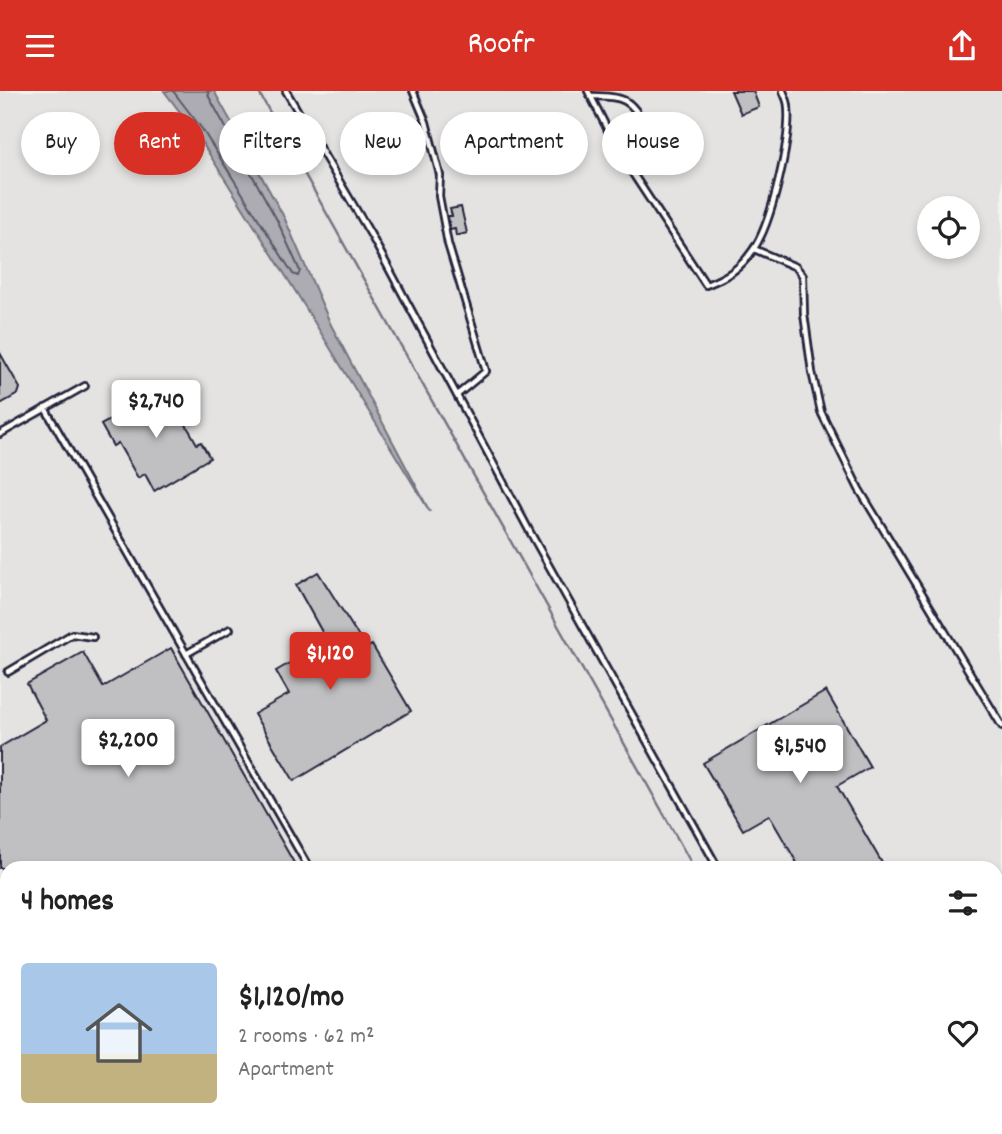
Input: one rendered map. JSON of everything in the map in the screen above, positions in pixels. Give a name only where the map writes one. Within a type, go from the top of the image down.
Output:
[{"type":"lane","points":[[286,91],[371,235],[601,660],[714,861]]},
{"type":"lane","points":[[412,91],[426,122],[440,175],[439,196],[448,244],[486,371],[457,395]]},
{"type":"lane","points":[[634,175],[706,285],[728,277],[754,249],[769,213],[786,145],[788,105],[783,91]]},
{"type":"lane","points":[[589,94],[602,119]]},
{"type":"lane","points":[[589,94],[617,97],[636,107],[638,112]]},
{"type":"lane","points":[[754,249],[796,267],[803,276],[804,314],[821,412],[859,489],[1002,726]]},
{"type":"lane","points":[[0,433],[85,386]]},
{"type":"lane","points":[[45,408],[305,861]]},
{"type":"lane","points":[[186,654],[230,629]]},
{"type":"lane","points":[[8,672],[72,634],[93,637]]},
{"type":"shaded area","points":[[0,91],[1002,91],[1002,861],[0,861]]},
{"type":"water","points":[[164,91],[214,91],[226,112],[219,112],[219,170],[205,147],[205,112],[180,112]]},
{"type":"water","points":[[222,175],[261,175],[284,217],[331,325],[430,512]]},
{"type":"building","points":[[731,91],[753,91],[759,107],[741,114]]},
{"type":"building","points":[[461,207],[467,233],[456,236],[455,229],[450,230],[448,216],[452,216],[450,209]]},
{"type":"building","points":[[0,353],[20,388],[18,394],[0,404]]},
{"type":"building","points":[[163,384],[197,444],[201,442],[210,458],[154,491],[145,474],[138,478],[118,443],[113,446],[101,425],[155,395],[152,390]]},
{"type":"building","points":[[318,572],[366,648],[372,645],[411,711],[294,781],[254,714],[289,694],[276,671],[327,641],[296,585]]},
{"type":"building","points":[[171,648],[293,861],[0,861],[0,747],[46,720],[27,684],[83,652],[103,687]]},
{"type":"building","points":[[826,691],[870,767],[837,786],[881,861],[796,861],[769,815],[743,830],[703,763]]},
{"type":"waterway","points":[[258,91],[690,861]]}]
